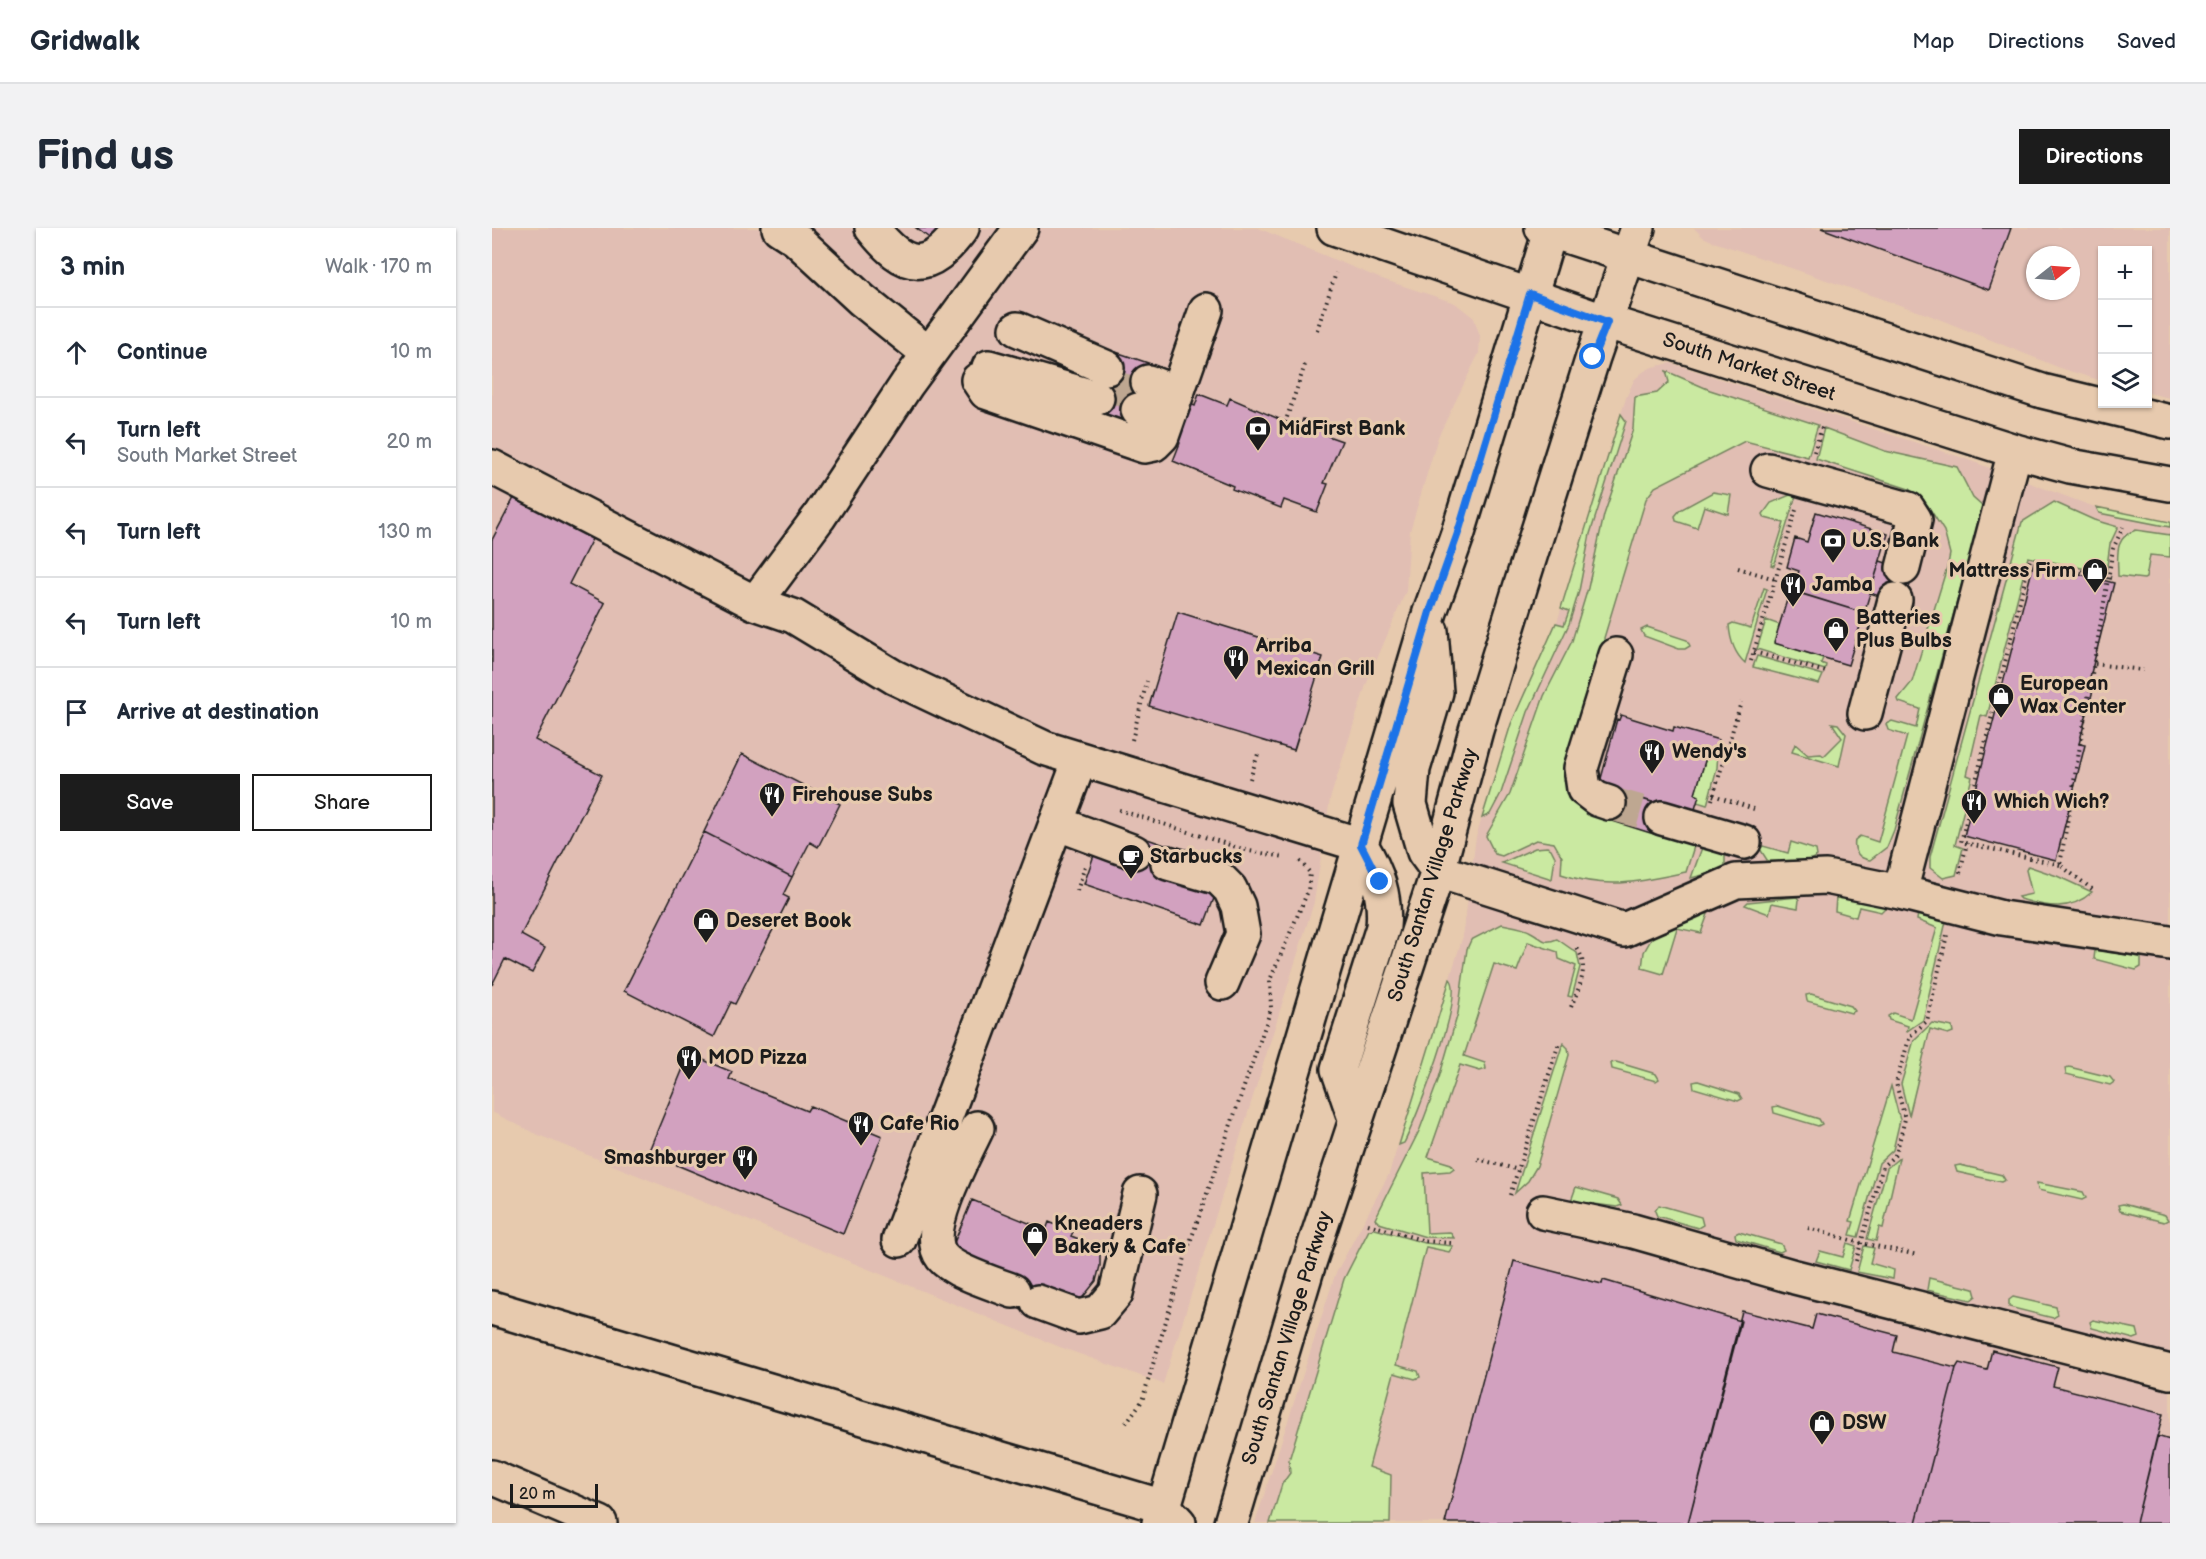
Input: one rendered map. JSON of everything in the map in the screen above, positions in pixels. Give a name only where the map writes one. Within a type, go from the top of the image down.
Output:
[{"type":"main road","points":[[779,228],[796,239],[862,300],[929,354]]},
{"type":"main road","points":[[872,228],[890,251],[906,260],[925,261],[938,255],[963,228]]},
{"type":"main road","points":[[755,603],[819,517],[929,354],[1021,228]]},
{"type":"main road","name":"South Market Street","points":[[1334,228],[1607,322],[2015,451],[2070,466],[2170,483]]},
{"type":"main road","points":[[492,1308],[1167,1518],[1361,845],[1430,612],[1458,533],[1548,229],[1633,242],[1840,323],[2042,391],[2170,422]]},
{"type":"main road","name":"South Santan Village Parkway","points":[[1231,1523],[1307,1269],[1438,871],[1476,730],[1593,357],[1633,242]]},
{"type":"main road","points":[[997,356],[986,392],[1144,446],[1154,444],[1155,409],[1206,310]]},
{"type":"main road","points":[[997,356],[1099,391],[997,356]]},
{"type":"main road","points":[[1900,891],[2015,451]]},
{"type":"main road","points":[[492,468],[755,603],[793,616],[894,677],[1044,747],[1361,845],[1380,882],[1384,912],[1383,927],[1338,1069],[1356,1120]]},
{"type":"main road","points":[[1768,470],[1908,509],[1915,520],[1903,568]]},
{"type":"main road","points":[[1865,713],[1895,600]]},
{"type":"main road","points":[[1430,612],[1436,692],[1413,769],[1410,804],[1424,852],[1438,871],[1624,930],[1736,881],[1826,877],[1900,891],[2002,918],[2170,943]]},
{"type":"main road","points":[[1609,803],[1597,799],[1584,789],[1581,768],[1616,655]]},
{"type":"main road","points":[[899,1240],[1080,760]]},
{"type":"main road","points":[[1662,818],[1744,842]]},
{"type":"main road","points":[[1056,823],[1134,852]]},
{"type":"main road","points":[[1168,863],[1219,878],[1230,889],[1238,906],[1243,934],[1222,983]]},
{"type":"main road","points":[[977,1128],[940,1211],[935,1229],[937,1246],[942,1257],[952,1266],[1026,1297],[1079,1317],[1100,1312],[1116,1293],[1140,1194]]},
{"type":"main road","points":[[1543,1212],[1645,1234],[1795,1276],[2170,1372]]},
{"type":"main road","points":[[492,1477],[600,1523]]},
{"type":"path","points":[[1317,330],[1336,273]]},
{"type":"path","points":[[1285,423],[1305,365]]},
{"type":"path","points":[[1812,459],[1823,424]]},
{"type":"path","points":[[1750,661],[1798,503]]},
{"type":"path","points":[[2060,866],[2111,578],[2113,549],[2123,526]]},
{"type":"path","points":[[2092,889],[2060,866],[1961,842],[2030,560],[2111,578]]},
{"type":"path","points":[[1738,568],[1775,579]]},
{"type":"path","points":[[1754,652],[1829,673]]},
{"type":"path","points":[[2095,664],[2143,670]]},
{"type":"path","points":[[1141,743],[1130,740],[1146,681]]},
{"type":"path","points":[[1709,810],[1741,702]]},
{"type":"path","points":[[1240,775],[1251,779],[1259,751]]},
{"type":"path","points":[[1713,795],[1754,809]]},
{"type":"path","points":[[1113,808],[1249,851],[1299,860],[1310,873],[1308,891],[1270,980],[1271,1009],[1187,1251],[1142,1401],[1126,1423]]},
{"type":"path","points":[[1960,873],[1967,843]]},
{"type":"path","points":[[1854,1269],[1883,1167],[1896,1154],[1905,1119],[1896,1083],[1910,1036],[1927,1022],[1947,934]]},
{"type":"path","points":[[1571,1007],[1584,969],[1582,956],[1574,945]]},
{"type":"path","points":[[1510,1195],[1559,1042]]},
{"type":"path","points":[[1478,1159],[1519,1170]]},
{"type":"path","points":[[1368,1224],[1425,1240],[1451,1243]]},
{"type":"path","points":[[1808,1228],[1861,1243],[1918,1255]]},
{"type":"path","points":[[1156,1251],[1178,1249],[1187,1251]]},
{"type":"shaded area","points":[[492,228],[1258,228],[1379,278],[1455,303],[1474,318],[1480,336],[1479,353],[1438,437],[1410,531],[1406,591],[1366,685],[1330,799],[1314,902],[1163,1384],[1060,1347],[536,1134],[492,1112]]},
{"type":"shaded area","points":[[1694,228],[2170,228],[2170,398],[2152,394],[2152,246],[2098,246],[2098,380],[2060,368],[1929,315],[1703,237]]},
{"type":"shaded area","points":[[1671,363],[1960,457],[2092,506],[2170,522],[2170,1523],[1255,1523],[1335,1275],[1389,1174],[1463,936],[1476,837],[1511,724],[1558,619],[1626,398],[1634,380],[1643,372],[1652,367]]},
{"type":"green space","points":[[1666,371],[1710,390],[1818,425],[1808,457],[1745,441],[1655,487],[1646,499],[1604,638],[1605,645],[1568,771],[1696,840],[1686,872],[1624,883],[1594,882],[1561,874],[1562,857],[1554,843],[1536,840],[1502,856],[1495,854],[1486,836],[1510,794],[1544,696],[1572,641],[1588,588],[1604,515],[1633,429],[1635,397],[1657,393],[1669,382]]},
{"type":"green space","points":[[1621,414],[1626,421],[1590,534],[1579,591],[1569,624],[1528,712],[1501,793],[1490,814],[1482,818],[1511,724],[1556,623],[1564,625],[1569,611],[1561,608]]},
{"type":"green space","points":[[1824,428],[1885,451],[1957,467],[1973,498],[1983,507],[1894,830],[1887,847],[1870,860],[1858,854],[1855,840],[1860,836],[1878,842],[1907,736],[1888,730],[1886,724],[1892,721],[1916,728],[1920,709],[1899,702],[1898,699],[1912,682],[1950,554],[1944,531],[1928,506],[1909,489],[1816,459]]},
{"type":"green space","points":[[1713,492],[1731,495],[1728,514],[1704,506],[1697,528],[1676,521],[1675,516],[1680,510]]},
{"type":"green space","points":[[1797,492],[1774,566],[1771,565],[1784,523],[1765,518],[1763,514],[1771,503]]},
{"type":"green space","points":[[2054,502],[2094,520],[2118,527],[2110,544],[2106,573],[2028,557],[1987,717],[1981,715],[1967,775],[1972,777],[1955,845],[1963,848],[1956,875],[1943,878],[1930,868],[1930,857],[2022,522]]},
{"type":"green space","points":[[2096,507],[2170,522],[2170,527],[2099,513]]},
{"type":"green space","points":[[2136,530],[2170,535],[2170,557],[2150,555],[2144,579],[2118,576],[2118,548],[2123,537]]},
{"type":"green space","points":[[1764,588],[1767,589],[1745,663],[1733,646],[1729,625],[1733,623],[1751,628]]},
{"type":"green space","points":[[1766,620],[1780,625],[1775,643],[1823,658],[1821,663],[1826,665],[1825,670],[1757,649]]},
{"type":"green space","points":[[1647,627],[1687,640],[1690,646],[1679,649],[1644,636],[1641,630]]},
{"type":"green space","points":[[1757,656],[1823,675],[1819,684],[1753,667]]},
{"type":"green space","points":[[1832,723],[1838,724],[1846,734],[1839,766],[1792,752],[1795,744],[1808,755],[1821,754],[1824,756],[1842,738]]},
{"type":"green space","points":[[1708,751],[1718,751],[1717,768],[1707,805],[1697,802],[1695,794]]},
{"type":"green space","points":[[1704,842],[1725,851],[1725,866],[1715,872],[1691,878]]},
{"type":"green space","points":[[1791,842],[1816,850],[1817,856],[1807,862],[1769,863],[1760,849],[1763,846],[1788,853]]},
{"type":"green space","points":[[1535,848],[1551,849],[1555,857],[1552,879],[1502,863]]},
{"type":"green space","points":[[2028,866],[2092,892],[2075,903],[2058,906],[2020,899],[2018,897],[2032,894],[2026,870]]},
{"type":"green space","points":[[1797,897],[1798,908],[1772,903],[1769,914],[1745,905],[1748,902]]},
{"type":"green space","points":[[1836,897],[1883,902],[1886,907],[1881,912],[1859,907],[1856,917],[1835,911]]},
{"type":"green space","points":[[1706,911],[1708,914],[1701,933],[1677,928],[1663,974],[1642,968],[1644,952],[1657,929]]},
{"type":"green space","points":[[1918,912],[1947,917],[1923,1020],[1907,1031],[1908,1026],[1889,1020],[1888,1016],[1893,1013],[1911,1019],[1937,928],[1917,920]]},
{"type":"green space","points":[[1502,924],[1524,929],[1545,941],[1557,939],[1577,953],[1580,967],[1572,997],[1568,996],[1576,966],[1559,959],[1558,952],[1528,942],[1517,971],[1494,964],[1464,1056],[1485,1063],[1486,1069],[1480,1071],[1460,1065],[1428,1157],[1451,1164],[1454,1168],[1450,1171],[1424,1173],[1427,1233],[1450,1232],[1454,1238],[1426,1237],[1379,1223],[1375,1219],[1420,1129],[1439,1078],[1458,1013],[1467,949],[1471,940]]},
{"type":"green space","points":[[2095,950],[2141,957],[2141,967],[2136,970],[2094,959]]},
{"type":"green space","points":[[1450,979],[1453,989],[1451,1008],[1437,1059],[1404,1143],[1399,1145]]},
{"type":"green space","points":[[1811,994],[1851,1006],[1855,1011],[1851,1013],[1807,1001],[1806,995]]},
{"type":"green space","points":[[1932,1023],[1952,1027],[1953,1032],[1948,1034],[1930,1029],[1909,1116],[1901,1084],[1914,1040]]},
{"type":"green space","points":[[1563,1043],[1568,1048],[1569,1055],[1537,1166],[1528,1181],[1515,1193]]},
{"type":"green space","points":[[1616,1062],[1656,1074],[1659,1079],[1656,1081],[1612,1069],[1611,1063]]},
{"type":"green space","points":[[2065,1068],[2110,1077],[2114,1082],[2110,1085],[2066,1074]]},
{"type":"green space","points":[[1698,1081],[1739,1094],[1742,1099],[1738,1101],[1694,1088],[1693,1082]]},
{"type":"green space","points":[[1891,1086],[1900,1120],[1893,1150],[1879,1163],[1858,1237],[1850,1235],[1854,1222],[1850,1221]]},
{"type":"green space","points":[[1778,1106],[1819,1119],[1822,1124],[1818,1126],[1774,1113],[1773,1107]]},
{"type":"green space","points":[[1899,1158],[1883,1228],[1879,1227],[1876,1241],[1867,1239],[1887,1168]]},
{"type":"green space","points":[[1960,1165],[2002,1175],[2005,1180],[2001,1182],[1957,1172],[1955,1166]]},
{"type":"green space","points":[[2037,1183],[2083,1192],[2086,1198],[2082,1200],[2038,1190]]},
{"type":"green space","points":[[1576,1187],[1618,1199],[1622,1205],[1617,1207],[1571,1201]]},
{"type":"green space","points":[[2123,1204],[2165,1215],[2168,1220],[2164,1222],[2120,1211],[2118,1205]]},
{"type":"green space","points":[[1659,1205],[1701,1217],[1703,1225],[1698,1228],[1657,1216],[1655,1211]]},
{"type":"green space","points":[[1375,1229],[1425,1243],[1453,1246],[1449,1252],[1426,1247],[1396,1365],[1418,1371],[1420,1377],[1415,1379],[1394,1373],[1369,1467],[1391,1475],[1390,1523],[1270,1523],[1282,1484],[1290,1473],[1289,1460],[1344,1279],[1369,1230]]},
{"type":"green space","points":[[1739,1232],[1781,1244],[1784,1250],[1780,1252],[1736,1239],[1735,1234]]},
{"type":"green space","points":[[1847,1243],[1856,1246],[1849,1270],[1816,1261],[1820,1251],[1843,1257]]},
{"type":"green space","points":[[1864,1246],[1874,1248],[1870,1263],[1894,1270],[1893,1279],[1857,1272]]},
{"type":"green space","points":[[1929,1278],[1974,1289],[1976,1296],[1971,1300],[1927,1290]]},
{"type":"green space","points":[[2013,1297],[2056,1307],[2058,1315],[2053,1318],[2009,1307],[2009,1300]]},
{"type":"green space","points":[[2093,1320],[2137,1329],[2139,1337],[2134,1339],[2092,1328],[2090,1322]]},
{"type":"building","points":[[916,228],[940,228],[932,240]]},
{"type":"building","points":[[1821,228],[2011,228],[1989,290]]},
{"type":"building","points":[[1113,351],[1154,365],[1129,435],[1088,421]]},
{"type":"building","name":"MidFirst Bank","points":[[1199,394],[1227,405],[1230,398],[1300,428],[1303,419],[1331,430],[1328,436],[1342,441],[1324,483],[1328,484],[1317,512],[1284,500],[1281,508],[1232,489],[1233,486],[1173,461],[1180,443],[1172,440],[1186,402],[1195,406]]},
{"type":"building","points":[[515,496],[593,537],[569,584],[605,603],[535,740],[602,775],[521,935],[545,948],[532,973],[505,959],[492,985],[492,540]]},
{"type":"building","name":"U.S. Bank","points":[[1816,512],[1888,534],[1864,613],[1792,591],[1799,571],[1787,567],[1795,538],[1807,542]]},
{"type":"building","points":[[1880,561],[1914,572],[1904,604],[1870,593]]},
{"type":"building","points":[[2034,562],[2114,583],[2088,685],[2094,686],[2079,744],[2085,745],[2056,860],[1964,836]]},
{"type":"building","points":[[1790,590],[1864,613],[1848,665],[1774,643]]},
{"type":"building","name":"Arriba Mexican Grill","points":[[1178,612],[1323,657],[1294,750],[1149,706]]},
{"type":"building","name":"Wendy's","points":[[1621,715],[1673,731],[1674,727],[1719,740],[1715,753],[1708,751],[1695,794],[1699,796],[1692,819],[1678,810],[1599,786],[1617,719],[1619,720]]},
{"type":"building","name":"Firehouse Subs","points":[[742,754],[840,804],[818,847],[810,842],[792,877],[704,832]]},
{"type":"building","points":[[1614,790],[1665,806],[1657,835],[1606,819]]},
{"type":"building","name":"Deseret Book","points":[[704,832],[792,877],[783,895],[789,898],[735,1004],[731,1002],[714,1037],[624,991]]},
{"type":"building","name":"Starbucks","points":[[1139,836],[1173,848],[1216,893],[1204,925],[1084,884],[1094,855],[1121,865],[1129,864]]},
{"type":"building","points":[[689,1054],[732,1072],[729,1079],[807,1111],[810,1106],[882,1136],[843,1234],[648,1153]]},
{"type":"building","name":"Kneaders Bakery & Cafe","points":[[972,1200],[1046,1230],[1049,1222],[1073,1232],[1071,1236],[1100,1247],[1100,1266],[1096,1281],[1079,1302],[1033,1315],[1008,1304],[951,1250]]},
{"type":"building","points":[[1514,1261],[1602,1284],[1603,1280],[1741,1321],[1688,1523],[1445,1523]]},
{"type":"building","name":"DSW","points":[[1742,1311],[1812,1329],[1816,1314],[1897,1335],[1893,1352],[1956,1368],[1916,1523],[1688,1523]]},
{"type":"building","points":[[1992,1350],[2058,1367],[2053,1386],[2163,1414],[2136,1523],[1916,1523],[1956,1368],[1959,1363],[1987,1370]]},
{"type":"building","points":[[2157,1436],[2170,1440],[2170,1523],[2136,1523]]},
{"type":"tunnel","points":[[1101,383],[1143,396]]},
{"type":"tunnel","points":[[1609,803],[1662,818]]},
{"type":"place","name":"MidFirst Bank","points":[[1258,452]]},
{"type":"place","name":"U.S. Bank","points":[[1833,564]]},
{"type":"place","name":"Mattress Firm","points":[[2095,594]]},
{"type":"place","name":"Jamba","points":[[1793,608]]},
{"type":"place","name":"Batteries Plus Bulbs","points":[[1836,653]]},
{"type":"place","name":"Arriba Mexican Grill","points":[[1236,681]]},
{"type":"place","name":"European Wax Center","points":[[2001,719]]},
{"type":"place","name":"Wendy's","points":[[1652,775]]},
{"type":"place","name":"Firehouse Subs","points":[[772,818]]},
{"type":"place","name":"Which Wich?","points":[[1974,825]]},
{"type":"place","name":"Starbucks","points":[[1131,880]]},
{"type":"place","name":"Deseret Book","points":[[706,944]]},
{"type":"place","name":"MOD Pizza","points":[[689,1081]]},
{"type":"place","name":"Cafe Rio","points":[[861,1147]]},
{"type":"place","name":"Smashburger","points":[[745,1181]]},
{"type":"place","name":"Kneaders Bakery & Cafe","points":[[1035,1258]]},
{"type":"place","name":"DSW","points":[[1822,1446]]},
{"type":"route","points":[[1380,882],[1376,870],[1361,845],[1430,612],[1458,533],[1530,294],[1607,322],[1593,357]]}]
